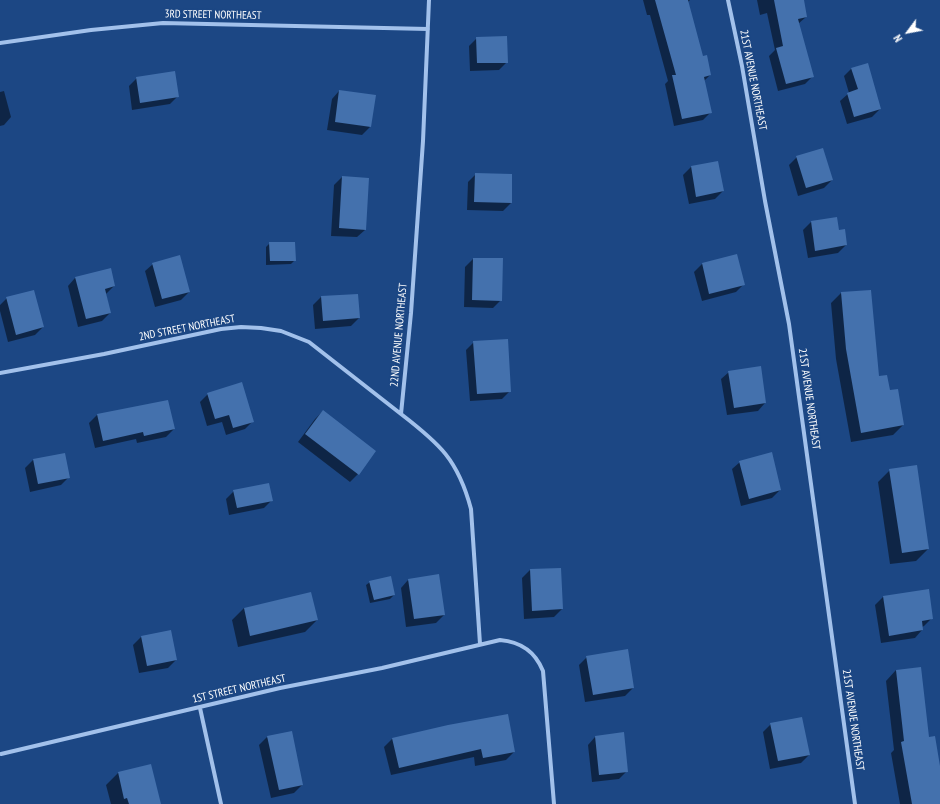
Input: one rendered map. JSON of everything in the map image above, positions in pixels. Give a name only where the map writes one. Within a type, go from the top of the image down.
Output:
[{"type":"street","name":"22ND AVENUE NORTHEAST","points":[[401,414],[411,313],[429,0]]},
{"type":"street","name":"21ST AVENUE NORTHEAST","points":[[728,0],[742,66],[765,201],[789,324],[855,804]]},
{"type":"street","name":"3RD STREET NORTHEAST","points":[[0,43],[91,30],[163,23],[428,29]]},
{"type":"street","name":"2ND STREET NORTHEAST","points":[[0,373],[104,354],[222,329],[241,327],[261,328],[281,331],[309,342],[401,414]]},
{"type":"street","points":[[401,414],[443,449],[458,473],[466,490],[471,509],[480,644]]},
{"type":"street","name":"1ST STREET NORTHEAST","points":[[1,754],[280,688],[382,668],[480,644],[500,640],[512,641],[527,648],[540,662],[543,671],[554,804]]},
{"type":"street","points":[[200,708],[221,804]]},
{"type":"building","points":[[655,0],[688,0],[703,56],[707,55],[711,75],[704,77],[712,113],[682,119],[672,75],[676,75]]},
{"type":"building","points":[[774,0],[804,0],[807,17],[798,19],[814,77],[786,84],[776,48],[783,46]]},
{"type":"building","points":[[507,36],[508,63],[477,63],[476,37]]},
{"type":"building","points":[[868,63],[881,109],[854,117],[847,93],[858,89],[851,68]]},
{"type":"building","points":[[175,71],[179,97],[140,103],[136,77]]},
{"type":"building","points":[[339,90],[376,95],[371,127],[335,122]]},
{"type":"building","points":[[823,148],[833,180],[806,188],[796,156]]},
{"type":"building","points":[[718,161],[724,191],[696,197],[691,166]]},
{"type":"building","points":[[475,173],[512,174],[512,203],[474,202]]},
{"type":"building","points":[[342,176],[369,178],[366,230],[339,228]]},
{"type":"building","points":[[837,217],[839,230],[845,229],[847,245],[815,251],[811,221]]},
{"type":"building","points":[[269,242],[295,242],[296,261],[270,261]]},
{"type":"building","points":[[737,254],[745,285],[709,294],[702,263]]},
{"type":"building","points":[[180,255],[190,292],[162,299],[152,263]]},
{"type":"building","points":[[473,258],[503,258],[502,301],[472,300]]},
{"type":"building","points":[[111,268],[115,286],[105,289],[111,313],[86,319],[75,277]]},
{"type":"building","points":[[34,290],[44,327],[16,335],[6,297]]},
{"type":"building","points":[[871,290],[879,376],[887,375],[890,390],[898,389],[904,425],[861,433],[846,349],[841,292]]},
{"type":"building","points":[[358,294],[360,318],[323,321],[321,296]]},
{"type":"building","points":[[508,339],[511,392],[477,394],[473,341]]},
{"type":"building","points":[[761,366],[766,403],[734,408],[728,371]]},
{"type":"building","points":[[242,382],[254,422],[233,428],[229,415],[215,419],[207,393]]},
{"type":"building","points":[[168,400],[175,429],[144,436],[143,432],[103,441],[97,414]]},
{"type":"building","points":[[323,410],[376,451],[359,475],[305,434]]},
{"type":"building","points":[[772,452],[781,490],[749,499],[739,461]]},
{"type":"building","points":[[65,453],[70,478],[38,484],[33,459]]},
{"type":"building","points":[[917,465],[929,549],[902,553],[889,469]]},
{"type":"building","points":[[269,483],[273,501],[237,508],[233,490]]},
{"type":"building","points":[[561,568],[563,609],[532,611],[530,569]]},
{"type":"building","points":[[439,574],[445,615],[414,619],[408,579]]},
{"type":"building","points":[[391,576],[395,595],[374,600],[369,581]]},
{"type":"building","points":[[929,589],[933,619],[922,621],[923,630],[889,636],[883,596]]},
{"type":"building","points":[[311,592],[318,620],[250,636],[244,608]]},
{"type":"building","points":[[171,630],[177,660],[147,666],[141,636]]},
{"type":"building","points":[[628,649],[634,688],[593,695],[586,656]]},
{"type":"building","points":[[921,667],[929,737],[935,736],[940,766],[940,804],[912,804],[901,742],[904,741],[896,670]]},
{"type":"building","points":[[508,714],[515,752],[483,758],[481,749],[399,768],[392,738],[448,725]]},
{"type":"building","points":[[802,717],[810,755],[778,761],[770,723]]},
{"type":"building","points":[[292,731],[303,785],[279,790],[267,736]]},
{"type":"building","points":[[624,732],[628,772],[599,775],[595,736]]},
{"type":"building","points":[[151,764],[161,804],[129,804],[127,798],[124,799],[118,772]]}]
